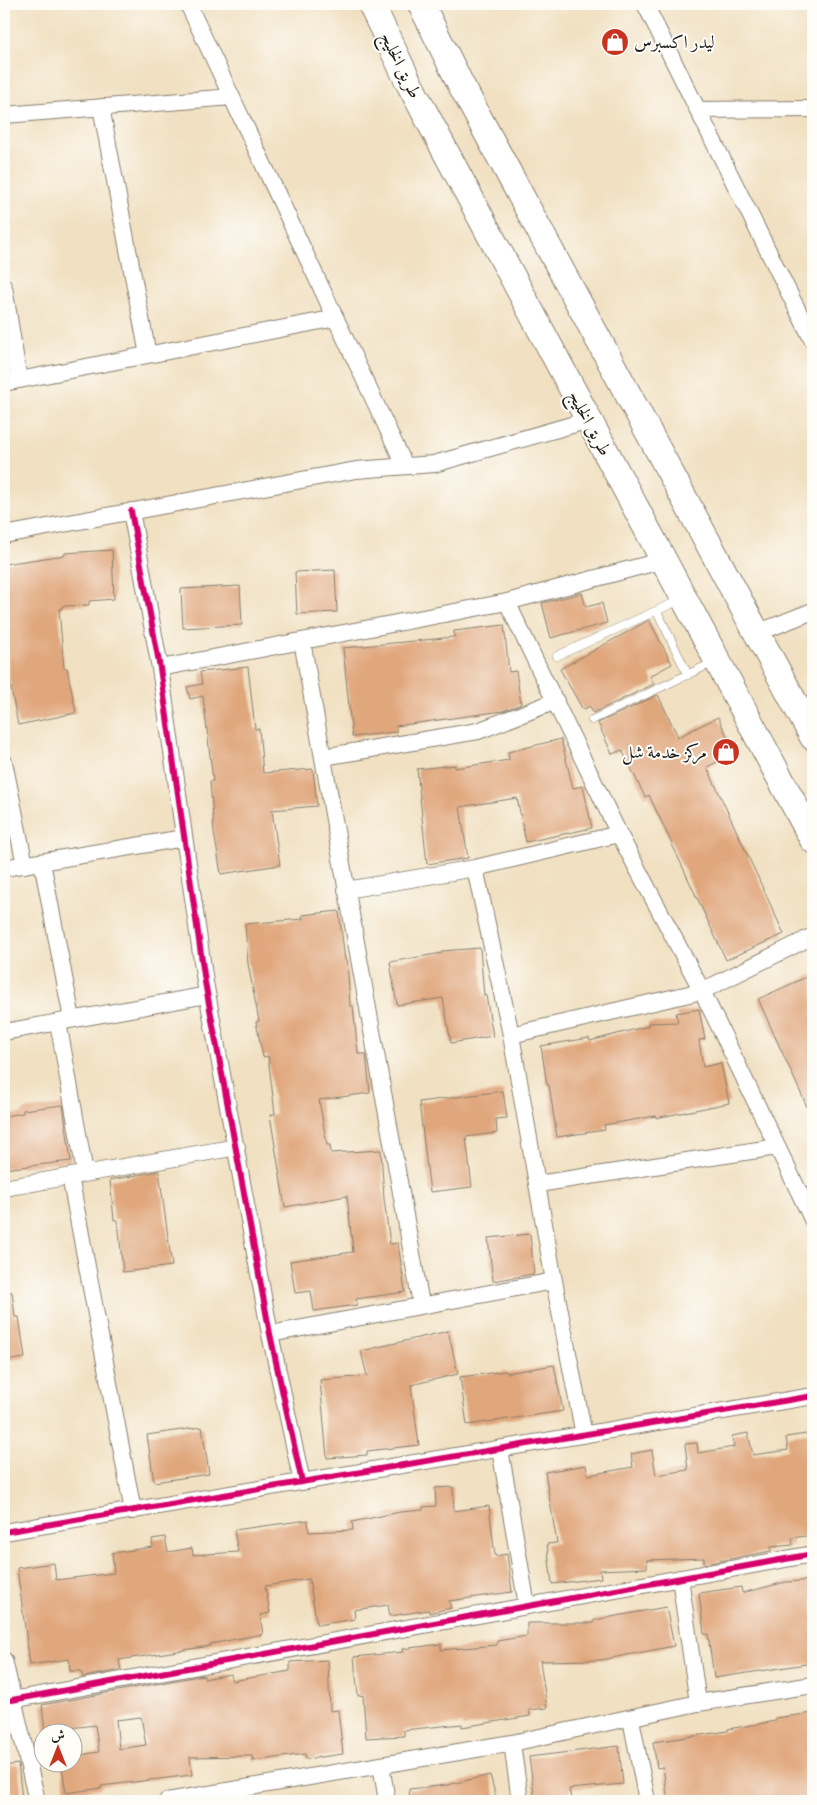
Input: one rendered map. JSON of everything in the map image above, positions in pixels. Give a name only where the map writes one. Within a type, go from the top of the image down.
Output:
[{"type":"main road","name":"طريق الخليج","points":[[371,4],[410,85],[813,840]]},
{"type":"main road","points":[[421,4],[460,83],[813,737]]},
{"type":"street","points":[[188,4],[405,466]]},
{"type":"street","points":[[645,4],[698,110],[806,310],[813,340]]},
{"type":"street","points":[[4,115],[232,97]]},
{"type":"street","points":[[101,107],[148,355]]},
{"type":"street","points":[[698,110],[813,109]]},
{"type":"street","points":[[4,287],[11,381],[336,318]]},
{"type":"street","points":[[4,535],[356,470],[434,464],[589,420]]},
{"type":"street","points":[[131,511],[160,668],[207,994],[237,1147],[270,1334],[302,1482]]},
{"type":"street","points":[[160,668],[507,602],[664,560]]},
{"type":"street","points":[[507,602],[619,834],[702,991],[813,1221]]},
{"type":"street","points":[[757,633],[813,611]]},
{"type":"street","points":[[302,641],[422,1304]]},
{"type":"street","points":[[323,757],[478,731],[556,701]]},
{"type":"street","points":[[4,762],[25,865]]},
{"type":"street","points":[[346,890],[475,868],[619,834]]},
{"type":"street","points":[[4,868],[184,838]]},
{"type":"street","points":[[42,862],[65,1020],[78,1175],[133,1510]]},
{"type":"street","points":[[475,868],[512,1035],[554,1281],[584,1435]]},
{"type":"street","points":[[512,1035],[702,991],[813,936]]},
{"type":"street","points":[[4,1032],[207,994]]},
{"type":"street","points":[[4,1188],[237,1147]]},
{"type":"street","points":[[538,1184],[777,1147]]},
{"type":"street","points":[[270,1334],[422,1304],[554,1281]]},
{"type":"street","points":[[4,1532],[813,1396]]},
{"type":"street","points":[[500,1449],[527,1606]]},
{"type":"street","points":[[12,1700],[813,1554]]},
{"type":"street","points":[[680,1578],[698,1703]]},
{"type":"street","points":[[4,1660],[37,1801]]},
{"type":"street","points":[[167,1801],[186,1800],[512,1743],[631,1719],[698,1703],[813,1685]]},
{"type":"street","points":[[631,1719],[647,1801]]},
{"type":"street","points":[[512,1743],[520,1801]]},
{"type":"street","points":[[381,1765],[387,1801]]},
{"type":"lane","points":[[557,656],[684,598]]},
{"type":"lane","points":[[657,611],[688,675]]},
{"type":"lane","points":[[592,720],[718,661]]},
{"type":"building","points":[[112,550],[114,599],[89,601],[89,605],[62,606],[62,609],[59,609],[64,668],[67,668],[76,713],[18,725],[9,678],[4,612],[4,564],[65,555],[65,553]]},
{"type":"building","points":[[335,570],[337,612],[297,614],[295,572]]},
{"type":"building","points":[[240,586],[242,625],[183,628],[181,589]]},
{"type":"building","points":[[582,593],[586,607],[602,603],[607,623],[551,638],[542,603]]},
{"type":"building","points":[[649,620],[672,664],[650,676],[654,684],[593,713],[590,706],[583,710],[560,669]]},
{"type":"building","points":[[504,625],[509,672],[516,671],[521,704],[503,711],[396,726],[396,732],[352,737],[343,648],[454,637],[454,631]]},
{"type":"building","points":[[248,667],[255,729],[259,729],[263,773],[313,769],[317,806],[272,810],[280,865],[221,874],[214,832],[210,781],[213,781],[203,696],[190,699],[187,687],[202,684],[200,672]]},
{"type":"building","points":[[658,695],[678,737],[718,717],[735,753],[707,767],[784,934],[726,960],[649,795],[645,797],[622,750],[612,754],[598,723]]},
{"type":"building","points":[[561,739],[573,788],[583,786],[592,828],[526,842],[517,798],[460,807],[468,858],[427,864],[417,769],[455,765],[455,768],[509,760],[508,752]]},
{"type":"building","points":[[339,911],[345,960],[347,960],[350,1006],[353,1006],[358,1054],[366,1054],[370,1093],[319,1100],[327,1145],[330,1145],[331,1153],[381,1150],[384,1199],[390,1244],[398,1243],[405,1292],[356,1299],[357,1305],[314,1311],[311,1291],[295,1293],[290,1261],[353,1252],[347,1196],[285,1207],[270,1115],[275,1114],[268,1056],[263,1057],[256,1022],[259,1021],[248,964],[245,924],[303,919],[302,915]]},
{"type":"building","points":[[480,948],[484,996],[486,995],[493,1036],[451,1043],[443,998],[397,1005],[390,962],[442,953],[442,951]]},
{"type":"building","points":[[813,974],[813,1120],[758,999]]},
{"type":"building","points":[[699,1009],[705,1039],[699,1040],[703,1067],[721,1063],[729,1103],[656,1118],[656,1116],[604,1125],[605,1130],[557,1137],[541,1046],[589,1038],[590,1041],[648,1026],[648,1023],[678,1022],[676,1013]]},
{"type":"building","points":[[503,1091],[507,1118],[496,1119],[497,1133],[466,1137],[472,1187],[430,1192],[419,1102]]},
{"type":"building","points":[[63,1105],[71,1161],[4,1169],[4,1116],[23,1113],[23,1110]]},
{"type":"building","points":[[159,1171],[172,1266],[123,1272],[118,1220],[114,1220],[110,1180]]},
{"type":"building","points":[[530,1234],[534,1274],[493,1281],[488,1238]]},
{"type":"building","points":[[4,1292],[12,1292],[15,1317],[19,1317],[25,1358],[4,1361]]},
{"type":"building","points":[[448,1331],[458,1374],[411,1385],[419,1445],[367,1451],[367,1455],[327,1458],[320,1380],[367,1376],[361,1351]]},
{"type":"building","points":[[554,1365],[563,1411],[467,1425],[460,1377],[506,1371],[507,1373]]},
{"type":"building","points":[[202,1427],[209,1474],[154,1482],[147,1435]]},
{"type":"building","points":[[748,1433],[753,1455],[788,1450],[786,1437],[813,1433],[813,1535],[792,1538],[793,1545],[771,1547],[771,1551],[704,1564],[704,1558],[647,1560],[647,1568],[600,1570],[601,1578],[552,1584],[547,1544],[557,1543],[545,1472],[586,1465],[588,1475],[633,1467],[631,1454],[652,1450],[656,1475],[688,1470],[685,1444],[697,1443],[698,1453],[734,1447],[732,1436]]},
{"type":"building","points":[[453,1487],[454,1511],[489,1506],[495,1556],[507,1554],[512,1592],[449,1601],[451,1608],[429,1613],[429,1610],[390,1616],[388,1605],[354,1610],[355,1619],[317,1625],[309,1579],[265,1586],[270,1613],[260,1615],[263,1634],[210,1644],[210,1646],[119,1660],[121,1670],[83,1677],[81,1671],[70,1671],[69,1659],[30,1665],[17,1568],[54,1563],[56,1580],[114,1573],[112,1553],[153,1547],[152,1539],[165,1537],[168,1552],[192,1548],[193,1555],[238,1552],[234,1530],[308,1520],[309,1532],[353,1530],[352,1522],[436,1506],[435,1488]]},
{"type":"building","points":[[813,1580],[813,1663],[714,1678],[708,1634],[704,1634],[699,1593],[741,1587],[742,1593],[786,1582]]},
{"type":"building","points":[[666,1607],[674,1646],[601,1660],[540,1661],[547,1708],[529,1710],[530,1716],[462,1727],[462,1724],[404,1730],[404,1736],[366,1738],[363,1695],[358,1696],[354,1657],[403,1652],[402,1649],[441,1644],[441,1650],[497,1645],[497,1641],[527,1636],[527,1623],[594,1623],[594,1620]]},
{"type":"building","points":[[328,1660],[330,1711],[338,1710],[343,1754],[306,1759],[305,1754],[253,1761],[252,1756],[190,1757],[192,1775],[101,1786],[102,1788],[66,1793],[63,1772],[82,1772],[82,1755],[99,1752],[95,1725],[82,1727],[82,1722],[44,1722],[42,1705],[204,1675],[204,1679],[231,1674],[232,1681],[290,1671],[290,1662]],"holes":[[[141,1717],[146,1745],[119,1749],[116,1720]]]},
{"type":"building","points":[[813,1713],[813,1801],[803,1801],[802,1798],[786,1801],[668,1801],[663,1767],[657,1768],[653,1742],[728,1731],[728,1729],[775,1721],[775,1718]]},
{"type":"building","points":[[619,1746],[623,1784],[569,1789],[571,1799],[535,1801],[529,1757]]},
{"type":"building","points":[[18,1764],[22,1799],[4,1801],[4,1766]]},
{"type":"building","points":[[490,1775],[497,1801],[410,1801],[409,1789],[447,1785]]},
{"type":"cycle path","points":[[131,511],[160,668],[205,982],[270,1334],[302,1482]]},
{"type":"cycle path","points":[[4,1532],[813,1396]]},
{"type":"cycle path","points":[[12,1700],[813,1554]]},
{"type":"place","name":"ليدر اكسبرس","points":[[615,42]]},
{"type":"place","name":"مركز خدمة شل","points":[[726,752]]}]
